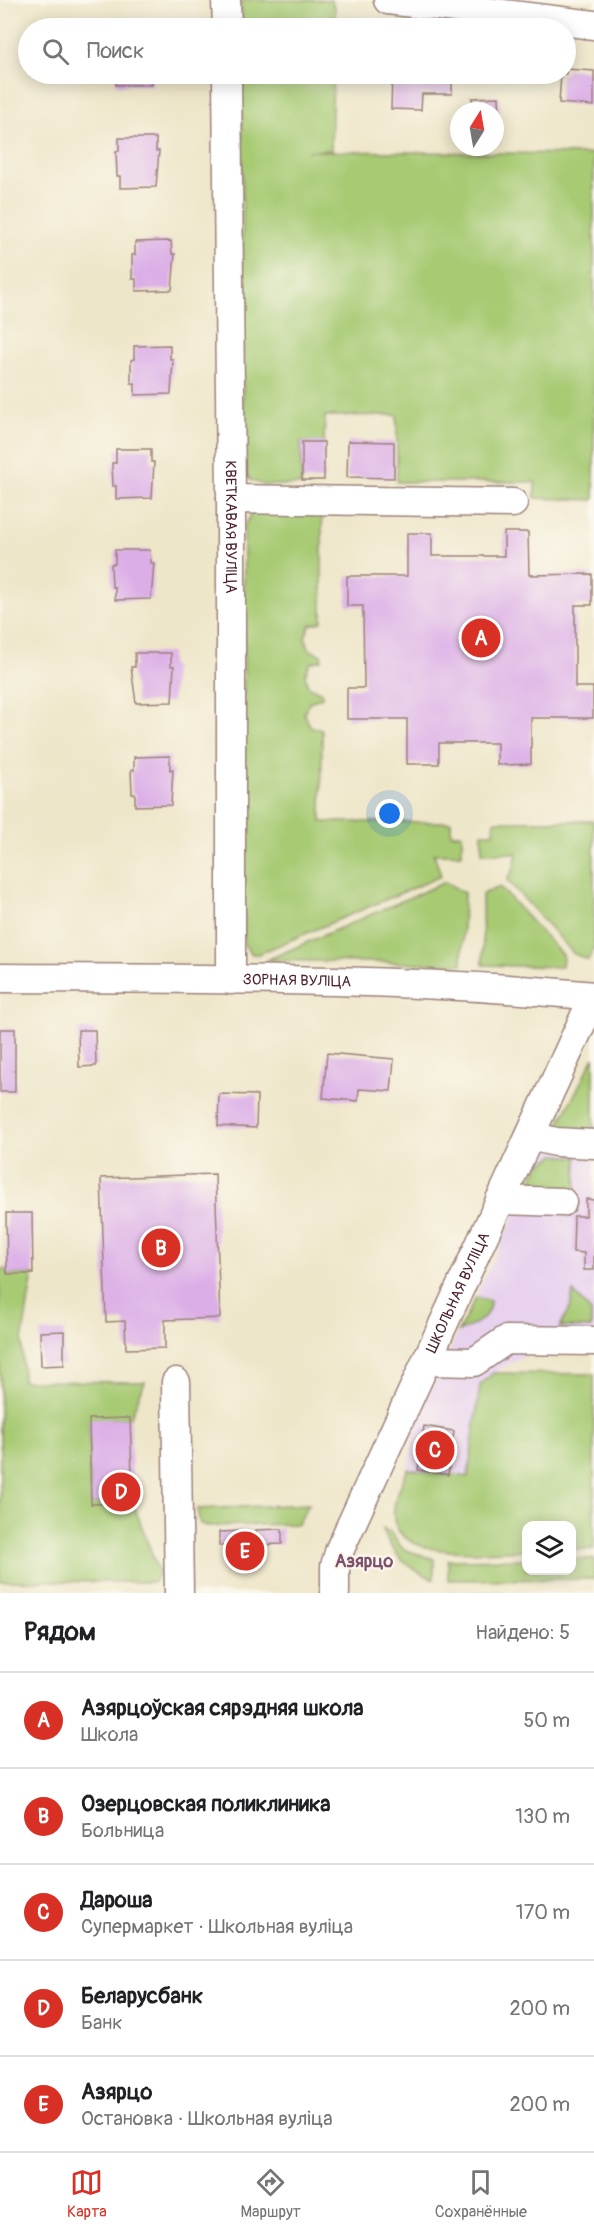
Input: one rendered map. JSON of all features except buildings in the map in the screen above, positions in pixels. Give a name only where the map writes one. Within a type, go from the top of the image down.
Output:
[{"type":"street","points":[[226,0],[226,18]]},
{"type":"street","points":[[388,0],[536,18]]},
{"type":"street","points":[[576,23],[594,25]]},
{"type":"street","name":"КВЕТКАВАЯ ВУЛІЦА","points":[[227,84],[231,498],[231,980]]},
{"type":"street","points":[[231,498],[513,503]]},
{"type":"street","name":"ЗОРНАЯ ВУЛІЦА","points":[[0,978],[231,980],[529,990],[594,996]]},
{"type":"street","name":"ШКОЛЬНАЯ ВУЛІЦА","points":[[335,1593],[335,1566],[340,1550],[594,996]]},
{"type":"street","points":[[530,1136],[556,1142],[594,1144]]},
{"type":"street","points":[[501,1200],[562,1202]]},
{"type":"street","points":[[427,1361],[474,1362],[506,1340],[594,1341]]},
{"type":"street","points":[[176,1382],[179,1593]]},
{"type":"shaded area","points":[[556,1130],[594,1131],[594,1352],[532,1351],[493,1373],[480,1385],[468,1477],[408,1469],[416,1420]]},
{"type":"green space","points":[[241,0],[331,0],[335,9],[335,18],[242,18]]},
{"type":"green space","points":[[242,84],[333,84],[331,150],[307,151],[450,152],[450,156],[504,156],[504,153],[594,154],[594,500],[535,498],[535,482],[397,482],[397,415],[325,416],[324,443],[301,442],[301,485],[264,485],[250,480],[243,468]]},
{"type":"green space","points":[[322,512],[322,622],[310,625],[305,637],[310,650],[321,655],[322,660],[310,663],[305,675],[308,686],[322,693],[322,697],[310,702],[304,713],[310,726],[322,730],[321,822],[451,822],[451,834],[462,834],[462,854],[434,854],[441,876],[258,954],[252,954],[244,945],[244,527],[252,513]]},
{"type":"green space","points":[[494,821],[594,821],[594,947],[588,960],[574,954],[507,880],[514,868],[517,853],[482,853],[482,833],[494,833]]},
{"type":"green space","points":[[445,882],[464,893],[462,964],[267,960]]},
{"type":"green space","points":[[500,887],[563,956],[562,967],[483,965],[482,894]]},
{"type":"green space","points":[[594,1057],[594,1131],[556,1130]]},
{"type":"green space","points":[[555,1155],[577,1157],[576,1195],[524,1194],[539,1165]]},
{"type":"green space","points":[[0,1269],[7,1269],[7,1274],[33,1274],[22,1341],[23,1381],[145,1382],[130,1418],[89,1420],[91,1504],[133,1503],[159,1573],[154,1582],[0,1581]]},
{"type":"green space","points":[[573,1292],[591,1312],[591,1328],[560,1327],[571,1305]]},
{"type":"green space","points":[[476,1297],[490,1301],[487,1313],[475,1324],[458,1332]]},
{"type":"green space","points":[[493,1373],[594,1374],[594,1549],[576,1549],[576,1521],[522,1521],[522,1550],[468,1552],[424,1546],[407,1539],[396,1526],[395,1503],[408,1469],[468,1477],[480,1385]]},
{"type":"green space","points":[[309,1504],[298,1524],[207,1526],[200,1524],[197,1509]]},
{"type":"green space","points":[[383,1529],[390,1532],[403,1549],[434,1559],[434,1579],[416,1571],[402,1560],[391,1546]]},
{"type":"green space","points":[[522,1559],[522,1575],[576,1575],[576,1559],[594,1559],[594,1579],[448,1580],[448,1560]]},
{"type":"place","name":"Азярцоўская сярэдняя школа","points":[[481,638]]},
{"type":"place","name":"Озерцовская поликлиника","points":[[161,1248]]},
{"type":"place","name":"Дароша","points":[[435,1450]]},
{"type":"place","name":"Беларусбанк","points":[[121,1492]]},
{"type":"place","name":"Азярцо","points":[[245,1551]]},
{"type":"district","name":"Азярцо","points":[[364,1561]]}]
